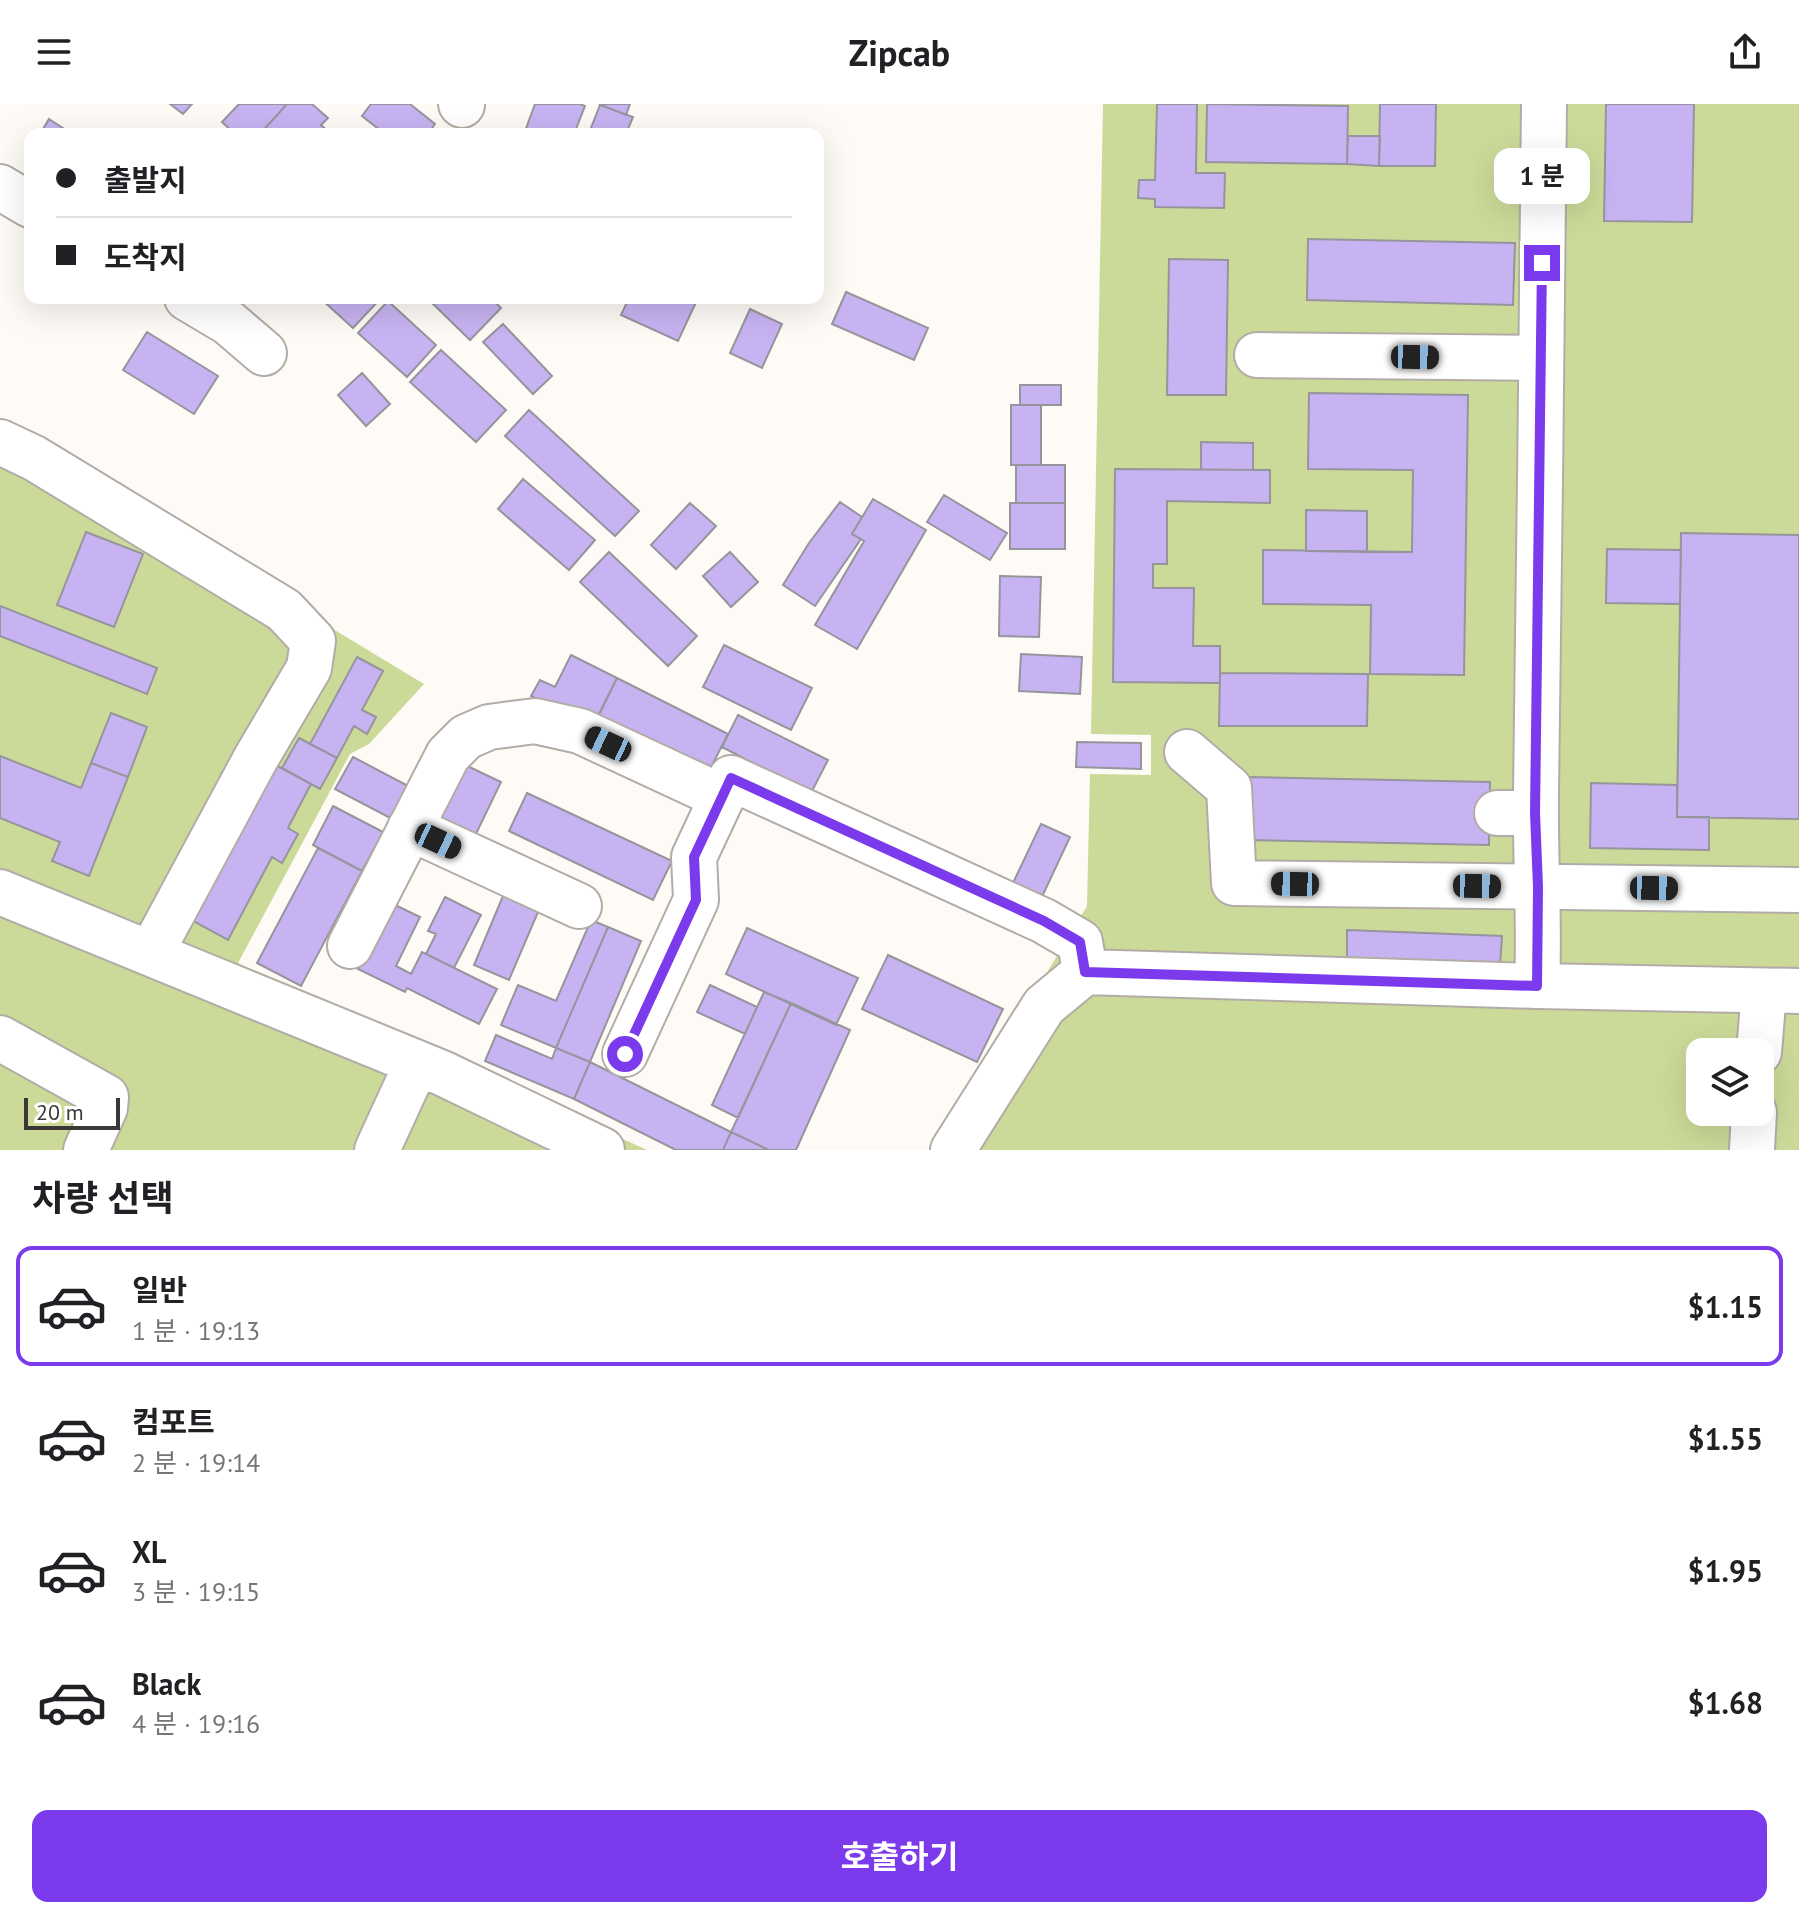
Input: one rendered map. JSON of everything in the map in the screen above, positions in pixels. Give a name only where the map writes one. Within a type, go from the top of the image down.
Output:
[{"type":"street","points":[[1538,968],[1538,887],[1516,813],[1541,358],[1544,104]]},
{"type":"street","points":[[0,187],[24,201]]},
{"type":"street","points":[[197,304],[229,323],[264,353]]},
{"type":"street","points":[[1257,355],[1541,358]]},
{"type":"street","points":[[2,447],[34,458],[284,610],[313,641],[309,668],[256,758],[151,953]]},
{"type":"street","points":[[350,946],[448,755],[466,737],[489,727],[535,721],[580,731],[722,797]]},
{"type":"street","points":[[1187,752],[1229,788],[1234,883],[1799,890]]},
{"type":"street","points":[[625,1054],[696,900],[694,857],[731,778],[1044,921],[1080,942],[1085,972]]},
{"type":"street","points":[[410,828],[579,906]]},
{"type":"street","points":[[0,892],[417,1063],[602,1150]]},
{"type":"street","points":[[953,1150],[1044,1006],[1085,972],[1538,968],[1781,991],[1764,1038]]},
{"type":"street","points":[[0,1038],[106,1097],[105,1108],[86,1150]]},
{"type":"street","points":[[377,1150],[417,1063]]},
{"type":"street","points":[[1752,1150],[1753,1126]]},
{"type":"green space","points":[[1103,104],[1799,104],[1799,1150],[940,1150],[1087,906],[1090,774],[1151,775],[1151,735],[1091,734]]},
{"type":"green space","points":[[0,428],[424,684],[369,744],[350,754],[238,963],[647,1150],[0,1150]]},
{"type":"building","points":[[170,104],[192,104],[183,114]]},
{"type":"building","points":[[239,104],[287,104],[265,128],[228,128],[222,122]]},
{"type":"building","points":[[287,104],[312,104],[328,118],[321,125],[324,128],[265,128]]},
{"type":"building","points":[[371,104],[410,104],[435,124],[432,128],[377,128],[362,116]]},
{"type":"building","points":[[535,104],[585,106],[576,128],[526,128]]},
{"type":"building","points":[[599,104],[630,104],[626,115]]},
{"type":"building","points":[[1157,104],[1197,104],[1196,173],[1225,173],[1224,208],[1155,207],[1155,199],[1138,198],[1139,180],[1155,180]]},
{"type":"building","points":[[1207,104],[1348,106],[1347,164],[1206,162]]},
{"type":"building","points":[[1380,104],[1436,104],[1435,166],[1379,166]]},
{"type":"building","points":[[1606,104],[1694,104],[1692,222],[1604,221]]},
{"type":"building","points":[[600,105],[633,117],[628,128],[591,128]]},
{"type":"building","points":[[49,119],[63,128],[44,128]]},
{"type":"building","points":[[1348,136],[1380,136],[1379,166],[1347,164]]},
{"type":"building","points":[[1308,239],[1515,243],[1513,305],[1307,300]]},
{"type":"building","points":[[1169,259],[1228,260],[1226,395],[1167,395]]},
{"type":"building","points":[[846,292],[928,328],[914,360],[832,324]]},
{"type":"building","points":[[327,304],[375,304],[353,328]]},
{"type":"building","points":[[385,304],[391,304],[436,345],[407,377],[358,333]]},
{"type":"building","points":[[433,304],[497,304],[501,308],[470,340]]},
{"type":"building","points":[[626,304],[695,304],[678,341],[621,315]]},
{"type":"building","points":[[750,309],[782,324],[762,368],[730,353]]},
{"type":"building","points":[[503,324],[552,376],[533,394],[483,342]]},
{"type":"building","points":[[147,332],[218,376],[194,414],[123,370]]},
{"type":"building","points":[[441,350],[506,410],[476,442],[410,382]]},
{"type":"building","points":[[362,373],[390,404],[366,426],[338,395]]},
{"type":"building","points":[[1020,385],[1061,385],[1061,405],[1020,405]]},
{"type":"building","points":[[1309,393],[1468,395],[1464,675],[1370,674],[1371,605],[1263,604],[1263,550],[1412,552],[1413,470],[1308,469]]},
{"type":"building","points":[[1011,405],[1041,405],[1041,465],[1011,465]]},
{"type":"building","points":[[529,410],[639,511],[615,536],[505,436]]},
{"type":"building","points":[[1201,442],[1253,443],[1253,470],[1201,470]]},
{"type":"building","points":[[1016,465],[1065,465],[1065,503],[1016,503]]},
{"type":"building","points":[[1115,469],[1270,470],[1270,503],[1167,501],[1167,564],[1153,564],[1153,588],[1194,588],[1193,646],[1220,646],[1220,683],[1113,682]]},
{"type":"building","points":[[523,479],[595,540],[569,570],[498,509]]},
{"type":"building","points":[[944,495],[1007,533],[990,560],[927,522]]},
{"type":"building","points":[[873,499],[926,530],[857,649],[815,625],[864,541],[852,534]]},
{"type":"building","points":[[840,502],[862,517],[852,534],[861,539],[815,606],[783,585]]},
{"type":"building","points":[[690,503],[716,526],[676,569],[651,545]]},
{"type":"building","points":[[1010,503],[1065,503],[1065,549],[1010,549]]},
{"type":"building","points":[[1306,510],[1367,511],[1367,552],[1306,551]]},
{"type":"building","points":[[86,532],[143,554],[114,627],[57,605]]},
{"type":"building","points":[[1681,533],[1799,535],[1799,819],[1677,817]]},
{"type":"building","points":[[1607,549],[1681,550],[1680,604],[1606,603]]},
{"type":"building","points":[[609,552],[697,636],[668,666],[580,582]]},
{"type":"building","points":[[730,552],[758,582],[731,607],[703,576]]},
{"type":"building","points":[[1000,576],[1041,577],[1039,637],[999,636]]},
{"type":"building","points":[[0,606],[157,668],[147,694],[0,636]]},
{"type":"building","points":[[724,645],[812,688],[791,730],[703,687]]},
{"type":"building","points":[[1021,654],[1082,657],[1080,694],[1019,691]]},
{"type":"building","points":[[571,655],[617,678],[593,726],[531,696],[540,680],[555,687]]},
{"type":"building","points":[[357,657],[383,671],[362,710],[376,717],[367,734],[354,726],[337,758],[310,744]]},
{"type":"building","points":[[1220,673],[1368,674],[1367,726],[1219,726]]},
{"type":"building","points":[[617,678],[728,734],[706,777],[596,721]]},
{"type":"building","points":[[111,713],[147,727],[128,777],[91,763]]},
{"type":"building","points":[[738,715],[828,760],[811,793],[722,747]]},
{"type":"building","points":[[299,738],[337,758],[320,789],[282,768]]},
{"type":"building","points":[[1077,742],[1141,743],[1141,769],[1076,767]]},
{"type":"building","points":[[0,756],[81,788],[91,763],[128,777],[89,876],[52,861],[60,842],[0,818]]},
{"type":"building","points":[[353,757],[410,787],[392,819],[335,789]]},
{"type":"building","points":[[270,762],[311,784],[288,828],[298,834],[282,863],[272,857],[228,940],[186,917]]},
{"type":"building","points":[[461,763],[501,782],[475,836],[435,817]]},
{"type":"building","points":[[1246,777],[1490,782],[1489,845],[1244,840]]},
{"type":"building","points":[[1591,783],[1677,785],[1677,817],[1709,817],[1709,850],[1590,848]]},
{"type":"building","points":[[527,793],[672,861],[653,900],[509,831]]},
{"type":"building","points":[[333,806],[383,832],[362,871],[313,845]]},
{"type":"building","points":[[1041,824],[1070,837],[1041,899],[1012,885]]},
{"type":"building","points":[[318,848],[362,871],[301,986],[257,963]]},
{"type":"building","points":[[508,884],[544,898],[509,980],[474,965]]},
{"type":"building","points":[[445,897],[481,915],[454,968],[426,954],[436,934],[428,931]]},
{"type":"building","points":[[391,903],[420,917],[396,966],[411,974],[422,952],[497,989],[479,1024],[407,988],[405,992],[358,969]]},
{"type":"building","points":[[591,920],[608,927],[556,1048],[501,1025],[518,985],[556,1001]]},
{"type":"building","points":[[608,927],[641,941],[590,1062],[556,1048]]},
{"type":"building","points":[[747,928],[858,978],[836,1025],[726,974]]},
{"type":"building","points":[[1347,930],[1502,936],[1500,966],[1347,960]]},
{"type":"building","points":[[888,955],[1003,1009],[977,1062],[862,1009]]},
{"type":"building","points":[[710,985],[757,1007],[745,1034],[697,1012]]},
{"type":"building","points":[[764,992],[791,1003],[738,1118],[712,1105]]},
{"type":"building","points":[[791,1003],[850,1030],[796,1150],[769,1150],[731,1132]]},
{"type":"building","points":[[496,1035],[552,1059],[556,1048],[590,1062],[574,1099],[485,1061]]},
{"type":"building","points":[[590,1062],[731,1132],[723,1150],[676,1150],[574,1099]]},
{"type":"building","points":[[731,1132],[769,1150],[723,1150]]},
{"type":"route","points":[[625,1054],[696,900],[694,857],[731,778],[1044,921],[1080,942],[1085,972],[1537,986],[1535,813],[1542,263]]}]
